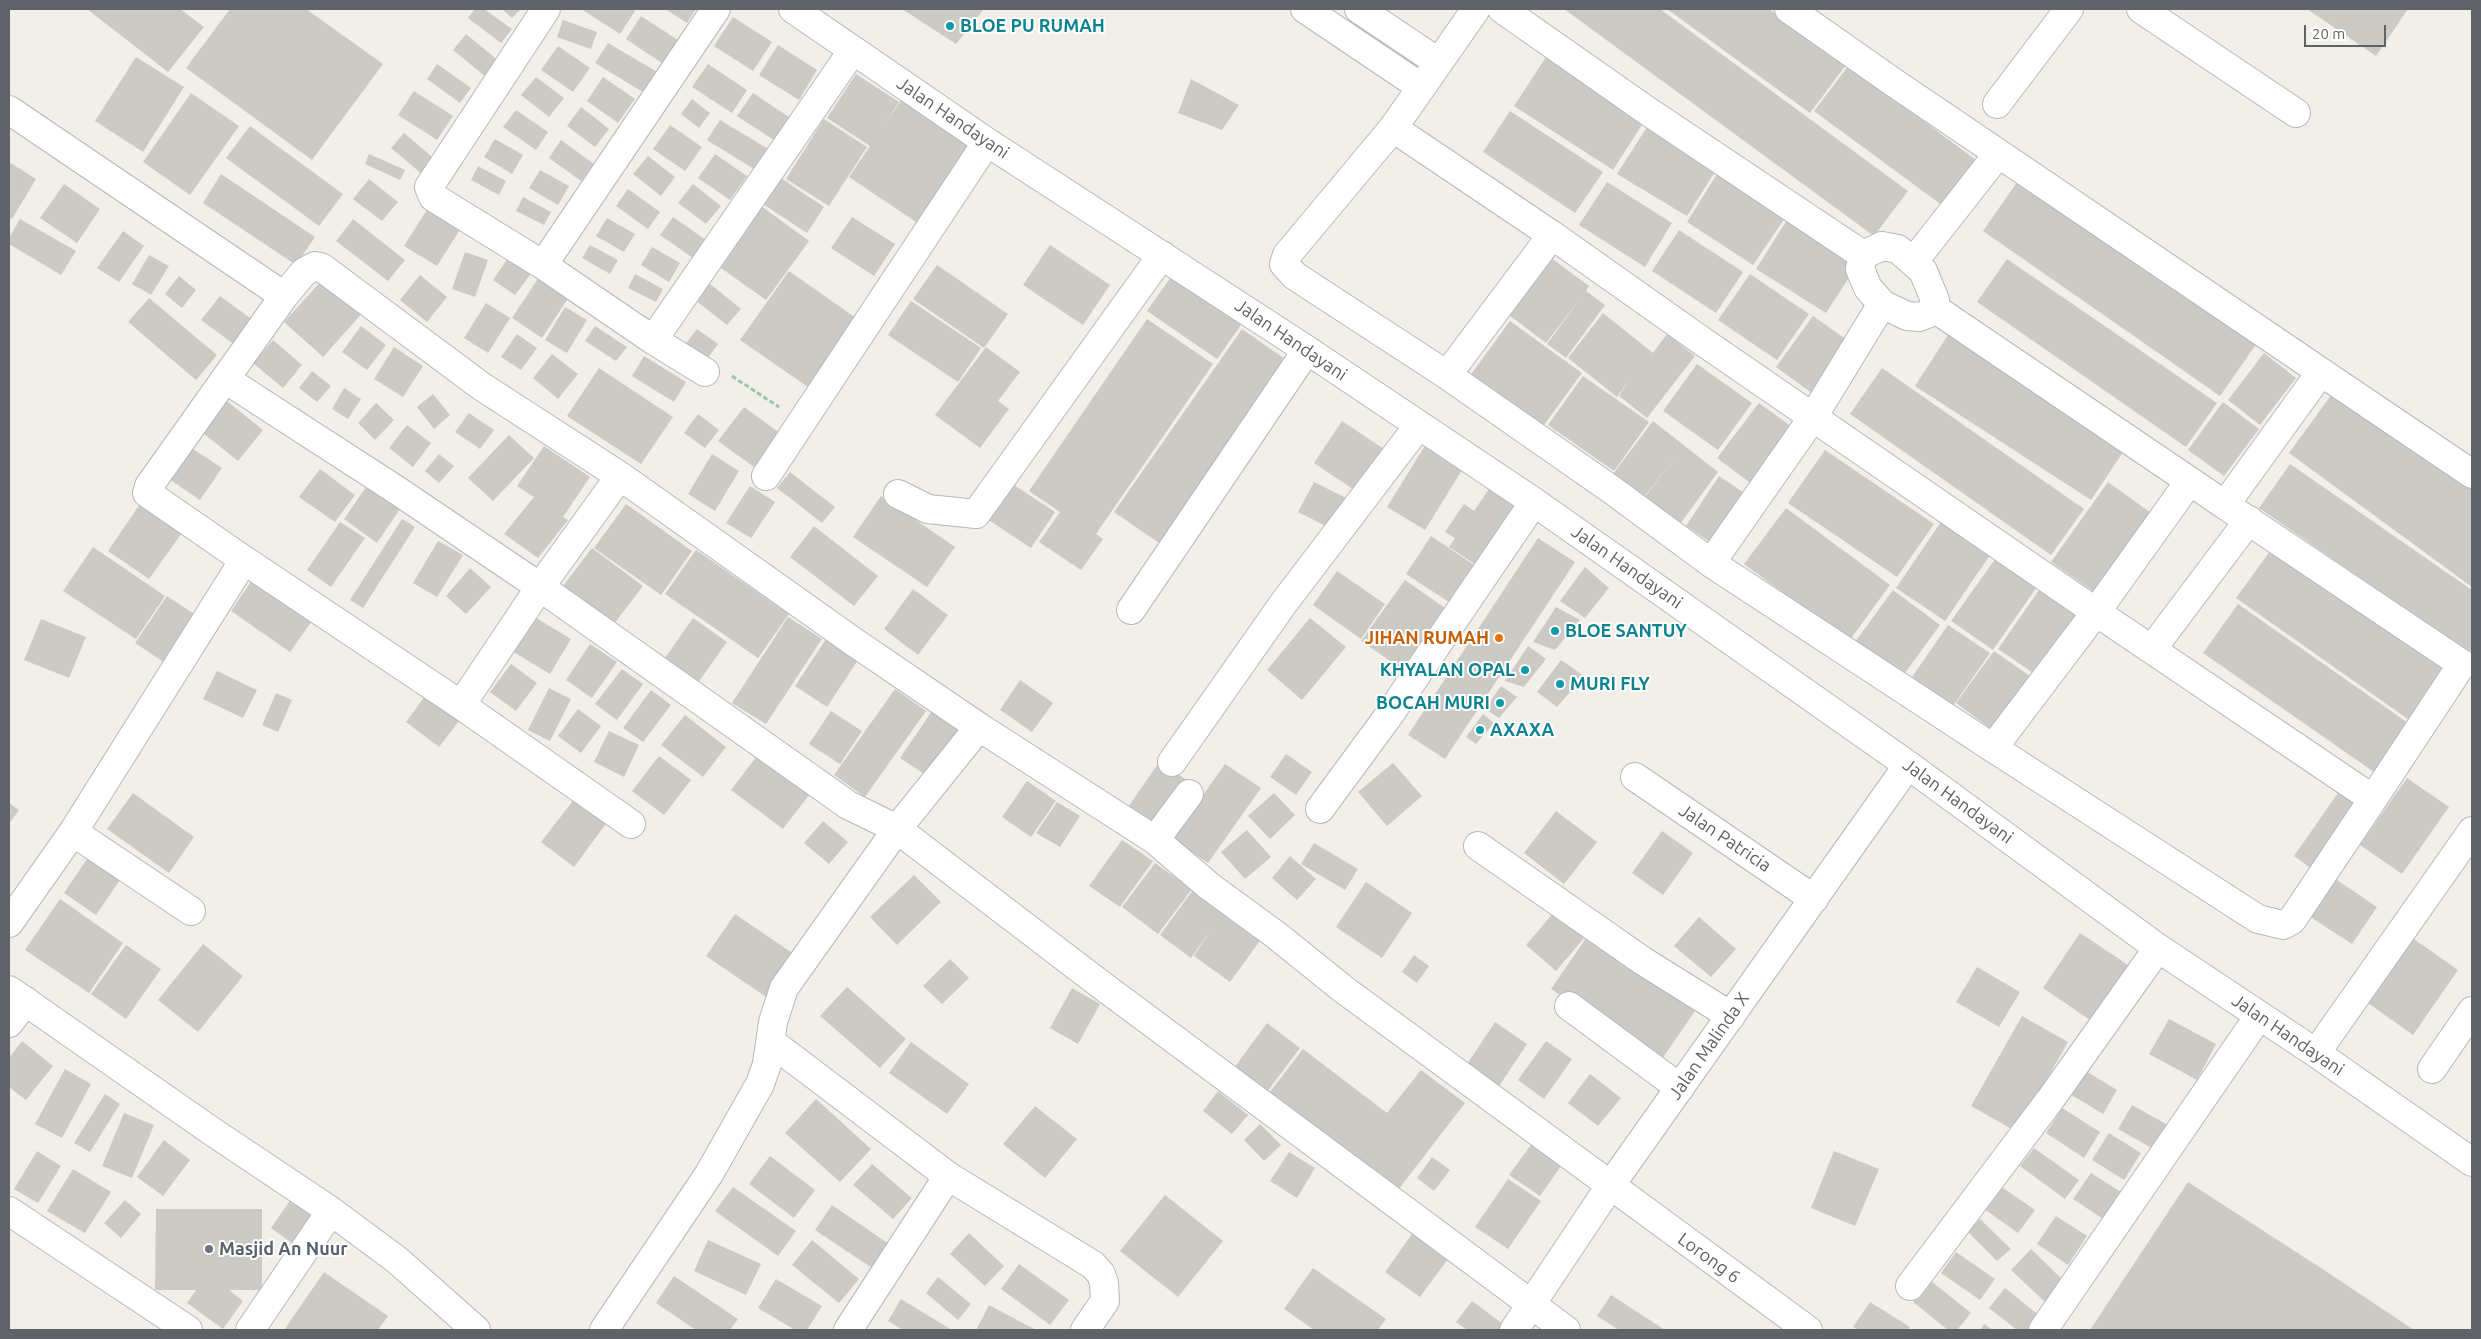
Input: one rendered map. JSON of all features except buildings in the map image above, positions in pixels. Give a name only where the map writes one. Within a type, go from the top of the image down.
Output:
[{"type":"street","points":[[546,9],[429,186],[433,197],[543,265],[653,340],[705,372]]},
{"type":"street","points":[[543,265],[716,9]]},
{"type":"street","name":"Jalan Handayani","points":[[793,9],[987,142],[1307,350],[1534,502],[1908,764],[2158,948],[2316,1053],[2472,1162]]},
{"type":"street","points":[[1305,9],[1421,87]]},
{"type":"street","points":[[1358,9],[1438,62]]},
{"type":"street","points":[[1476,9],[1393,128],[1287,255],[1284,264],[1294,276],[1447,375],[1612,490],[1710,563],[2258,919],[2283,926],[2292,920],[2467,657],[2189,482],[1934,308]]},
{"type":"street","points":[[1502,9],[1649,112],[1863,255]]},
{"type":"street","points":[[1789,9],[1998,154],[2472,474]]},
{"type":"street","points":[[1997,104],[2069,9]]},
{"type":"street","points":[[2141,9],[2296,113]]},
{"type":"street","points":[[653,340],[853,50]]},
{"type":"street","points":[[9,110],[284,296]]},
{"type":"street","points":[[1393,128],[1552,235],[2096,612],[2373,799]]},
{"type":"street","points":[[766,476],[987,142]]},
{"type":"street","points":[[1914,261],[1998,154]]},
{"type":"street","points":[[1447,375],[1552,235]]},
{"type":"street","points":[[1882,246],[1898,249],[1914,261],[1923,271],[1933,291],[1934,308],[1932,312],[1918,317],[1907,316],[1882,304],[1864,281],[1860,269],[1863,255],[1882,246]]},
{"type":"street","points":[[898,494],[928,509],[976,514],[1162,255]]},
{"type":"street","name":"Lorong 6","points":[[244,560],[147,493],[284,296],[307,269],[315,266],[321,267],[481,386],[620,476],[979,728],[1154,840],[1209,886],[1343,989],[1808,1330]]},
{"type":"street","points":[[1710,563],[1813,417],[1882,304]]},
{"type":"street","points":[[1131,610],[1307,350]]},
{"type":"street","points":[[2225,505],[2321,372]]},
{"type":"street","points":[[225,379],[395,489],[540,587],[848,805],[896,829],[1529,1305],[1566,1330]]},
{"type":"street","points":[[1172,762],[1284,604],[1418,425]]},
{"type":"street","points":[[461,705],[540,587],[620,476]]},
{"type":"street","points":[[1993,748],[2096,612],[2189,482]]},
{"type":"street","points":[[1320,809],[1387,718],[1534,502]]},
{"type":"street","points":[[2152,650],[2249,520]]},
{"type":"street","points":[[9,923],[73,832],[244,560],[461,705],[630,824]]},
{"type":"street","points":[[604,1330],[709,1174],[760,1084],[771,1042],[773,1022],[784,988],[896,829],[979,728]]},
{"type":"street","name":"Jalan Malinda X","points":[[1514,1330],[1610,1186],[1908,764]]},
{"type":"street","name":"Jalan Patricia","points":[[1635,776],[1814,899]]},
{"type":"street","points":[[1154,840],[1189,794]]},
{"type":"street","points":[[2316,1053],[2472,831]]},
{"type":"street","points":[[73,832],[191,910]]},
{"type":"street","points":[[1478,846],[1643,961],[1731,1016]]},
{"type":"street","points":[[1910,1286],[2050,1100],[2158,948]]},
{"type":"street","points":[[9,1022],[17,995],[210,1130],[331,1211],[397,1260],[476,1330]]},
{"type":"street","points":[[1569,1006],[1680,1088]]},
{"type":"street","points":[[2432,1069],[2472,1011]]},
{"type":"street","points":[[2042,1330],[2258,1016]]},
{"type":"street","points":[[771,1042],[948,1176],[1080,1255],[1101,1274],[1104,1284],[1105,1301],[1085,1330]]},
{"type":"street","points":[[848,1330],[948,1176]]},
{"type":"street","points":[[250,1330],[331,1211]]},
{"type":"street","points":[[9,1212],[188,1330]]},
{"type":"path","points":[[705,372],[721,368],[802,423]]},
{"type":"place","name":"BLOE PU RUMAH","points":[[950,26]]},
{"type":"place","name":"BLOE SANTUY","points":[[1555,631]]},
{"type":"place","name":"JIHAN RUMAH","points":[[1499,638]]},
{"type":"place","name":"KHYALAN OPAL","points":[[1525,670]]},
{"type":"place","name":"MURI FLY","points":[[1560,684]]},
{"type":"place","name":"BOCAH MURI","points":[[1500,703]]},
{"type":"place","name":"AXAXA","points":[[1480,730]]},
{"type":"place","name":"Masjid An Nuur","points":[[209,1249]]}]
